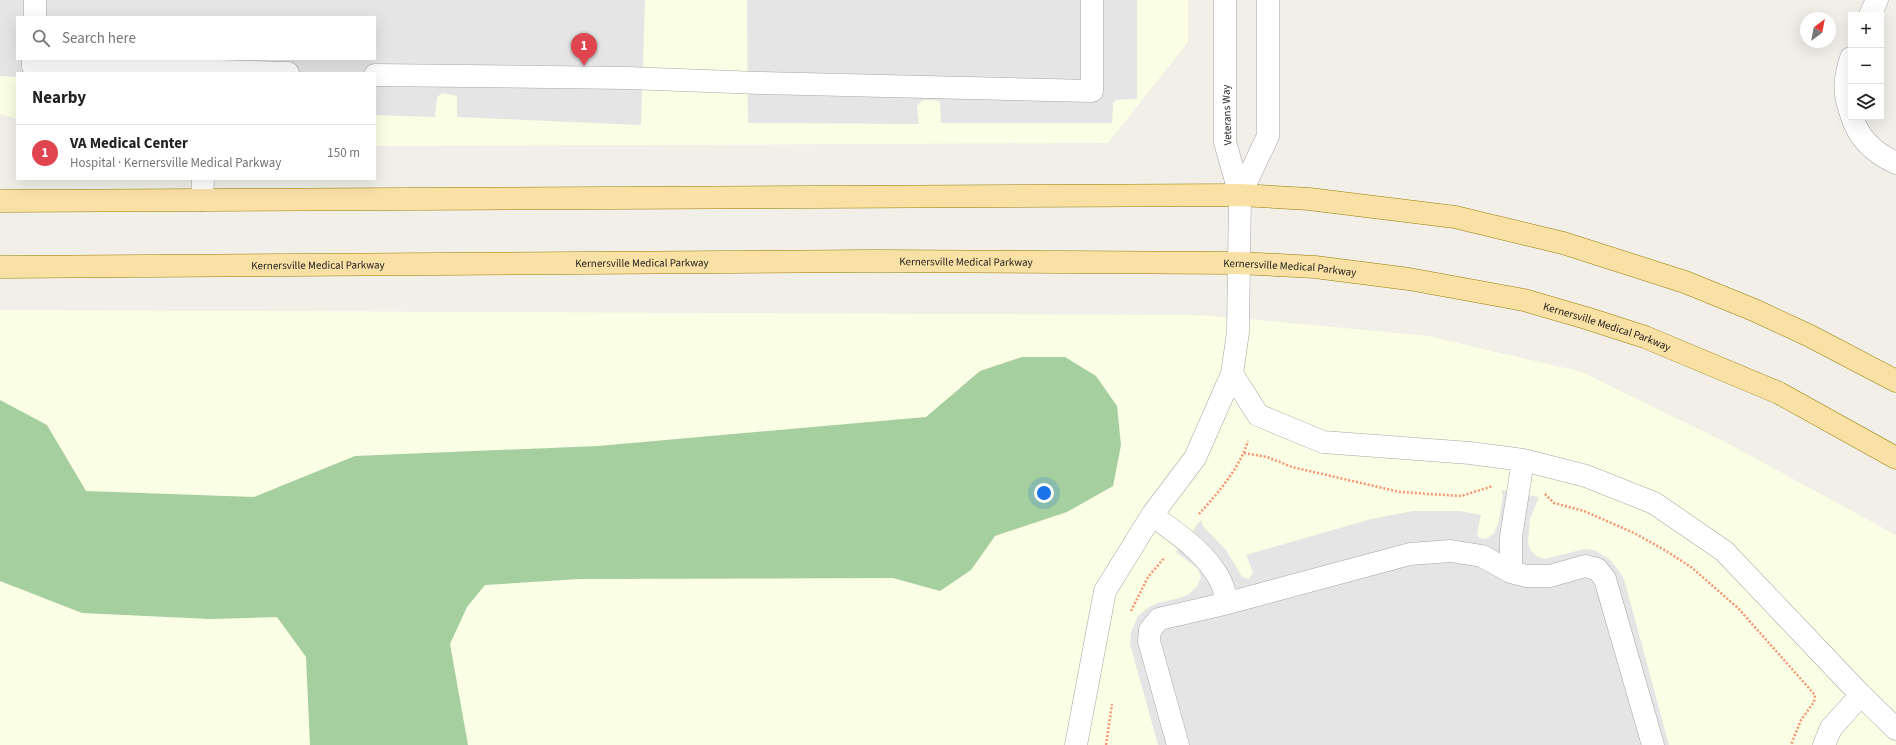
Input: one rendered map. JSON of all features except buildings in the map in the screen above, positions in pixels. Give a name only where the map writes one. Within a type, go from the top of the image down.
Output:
[{"type":"main road","points":[[0,201],[202,189],[1240,195],[1309,199],[1455,217],[1563,243],[1685,282],[1754,310],[1810,336],[1896,381]]},
{"type":"main road","name":"Kernersville Medical Parkway","points":[[0,267],[875,261],[1239,263],[1315,267],[1409,279],[1524,300],[1586,318],[1645,338],[1779,393],[1896,458]]},
{"type":"street","points":[[35,0],[35,16]]},
{"type":"street","points":[[376,75],[627,78],[759,83],[1092,91],[1092,0]]},
{"type":"street","name":"Veterans Way","points":[[1225,0],[1225,142],[1240,195]]},
{"type":"street","points":[[1076,745],[1105,591],[1152,515],[1194,458],[1232,374],[1238,332],[1240,195],[1268,136],[1268,0]]},
{"type":"street","points":[[1871,12],[1877,0]]},
{"type":"street","points":[[33,60],[33,66],[204,72]]},
{"type":"street","points":[[1848,69],[1845,95],[1848,104]]},
{"type":"street","points":[[1853,120],[1866,142],[1881,156],[1896,163]]},
{"type":"street","points":[[1232,374],[1258,415],[1323,442],[1470,453],[1524,460],[1586,476],[1654,503],[1724,551],[1861,694],[1896,728]]},
{"type":"street","points":[[1511,572],[1511,537],[1524,460]]},
{"type":"street","points":[[1152,515],[1192,544],[1209,562],[1221,581],[1228,604]]},
{"type":"street","points":[[1178,745],[1149,641],[1150,630],[1159,619],[1228,604],[1410,554],[1452,551],[1482,556],[1511,572],[1527,576],[1550,576],[1585,566],[1597,569],[1605,579],[1653,745]]},
{"type":"street","points":[[1824,745],[1831,728],[1861,694]]},
{"type":"path","points":[[1199,514],[1211,501],[1244,453],[1248,441]]},
{"type":"path","points":[[1244,453],[1267,457],[1292,467],[1400,492],[1461,496],[1496,485]]},
{"type":"path","points":[[1545,494],[1554,503],[1584,511],[1604,519],[1663,549],[1691,567],[1738,608],[1815,695],[1814,702],[1801,720],[1791,745]]},
{"type":"shaded area","points":[[0,0],[1188,0],[1188,42],[1108,143],[376,146],[376,72],[16,72],[16,119],[0,114]]},
{"type":"shaded area","points":[[0,0],[645,0],[641,125],[457,117],[457,96],[442,93],[437,97],[435,117],[376,115],[376,72],[16,72],[16,77],[0,76]]},
{"type":"shaded area","points":[[747,0],[1137,0],[1137,99],[1116,100],[1113,104],[1112,123],[941,123],[940,102],[935,100],[925,100],[920,102],[917,107],[919,124],[748,123]]},
{"type":"shaded area","points":[[0,310],[1196,315],[1428,336],[1582,372],[1727,443],[1896,535],[1896,745],[0,745]]},
{"type":"shaded area","points":[[1501,490],[1539,497],[1530,519],[1528,542],[1530,549],[1536,556],[1545,559],[1584,549],[1594,550],[1609,559],[1617,568],[1624,579],[1669,745],[1158,745],[1130,644],[1131,632],[1138,616],[1146,609],[1157,603],[1180,598],[1189,594],[1197,586],[1201,578],[1198,569],[1176,552],[1201,520],[1203,526],[1226,550],[1242,577],[1249,579],[1253,572],[1246,555],[1371,519],[1413,511],[1460,511],[1481,515],[1477,534],[1479,538],[1486,539],[1494,533],[1499,521],[1503,496]]},
{"type":"green space","points":[[1022,357],[1065,357],[1096,376],[1117,406],[1121,445],[1113,486],[1067,512],[995,536],[971,570],[940,591],[893,578],[579,579],[485,585],[467,607],[450,644],[468,745],[310,745],[306,657],[277,617],[210,619],[82,613],[0,581],[0,400],[47,425],[86,491],[254,497],[355,456],[598,446],[926,417],[980,371]]},
{"type":"place","name":"VA Medical Center","points":[[584,66]]}]
